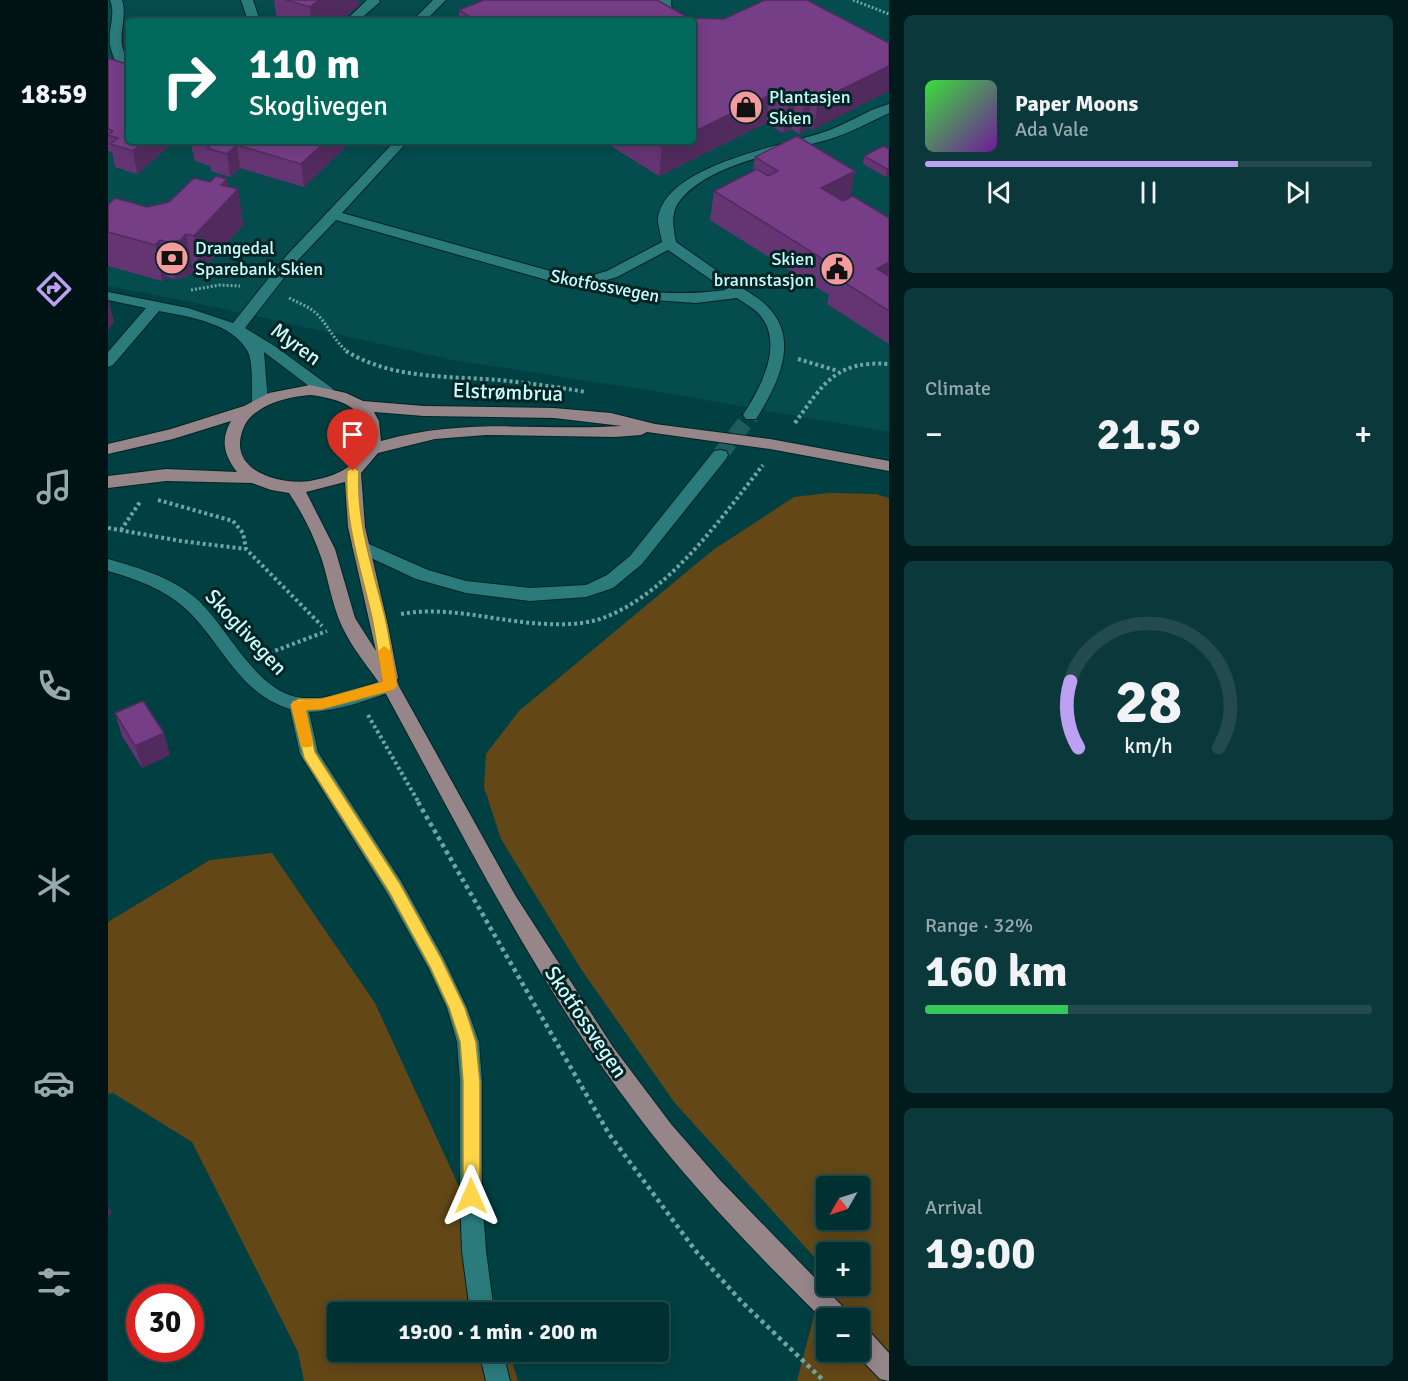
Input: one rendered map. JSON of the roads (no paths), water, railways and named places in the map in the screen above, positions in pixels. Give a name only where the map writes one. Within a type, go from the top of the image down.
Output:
[{"type":"main road","points":[[108,449],[173,434],[292,392],[327,392],[344,397],[359,406],[374,426],[375,438],[365,461],[353,471],[326,484],[294,487],[256,478],[166,475],[108,482]]},
{"type":"main road","points":[[255,406],[239,421],[233,433],[231,446],[235,458],[256,478]]},
{"type":"main road","name":"Elstrømbrua","points":[[359,406],[424,411],[566,414],[611,418],[655,429],[759,443],[889,466]]},
{"type":"main road","name":"Elstrømbrua","points":[[372,449],[416,438],[457,432],[499,430],[609,433],[655,429]]},
{"type":"main road","name":"Skotfossvegen","points":[[353,471],[352,490],[360,546],[379,620],[390,685]]},
{"type":"main road","name":"Skotfossvegen","points":[[294,487],[319,528],[349,626],[390,685],[472,838],[593,1036],[642,1103],[701,1176],[780,1261],[828,1308]]},
{"type":"main road","points":[[870,1350],[889,1370]]},
{"type":"street","points":[[116,0],[119,8],[116,45],[126,69]]},
{"type":"street","points":[[247,0],[253,18]]},
{"type":"street","points":[[355,18],[374,2],[373,0]]},
{"type":"street","points":[[421,18],[440,0]]},
{"type":"street","points":[[665,0],[667,18]]},
{"type":"street","points":[[751,415],[771,382],[777,354],[777,335],[773,321],[762,309],[669,244],[664,231],[665,212],[675,195],[686,186],[734,162],[825,137],[889,108]]},
{"type":"street","points":[[238,330],[292,258],[399,144]]},
{"type":"street","name":"Skotfossvegen","points":[[334,215],[579,284],[624,294],[696,298],[740,293]]},
{"type":"street","points":[[579,284],[612,274],[669,244]]},
{"type":"street","name":"Myren","points":[[108,296],[218,322],[238,330],[272,351],[327,392]]},
{"type":"street","points":[[108,362],[155,307]]},
{"type":"street","name":"Myren","points":[[238,330],[257,353],[255,406]]},
{"type":"street","points":[[360,546],[413,571],[462,586],[544,595],[588,591],[622,573],[636,560],[720,455]]},
{"type":"street","name":"Skoglivegen","points":[[108,565],[152,579],[191,604],[212,624],[260,687],[280,700],[298,705],[322,704],[390,685]]},
{"type":"street","points":[[298,705],[309,754],[394,887],[420,934],[457,1008],[468,1042],[471,1082],[471,1196],[474,1251],[481,1302]]},
{"type":"street","points":[[493,1362],[498,1381]]},
{"type":"tunnel","points":[[720,455],[751,415]]},
{"type":"place","name":"Plantasjen Skien","points":[[746,107]]},
{"type":"place","name":"Drangedal Sparebank Skien","points":[[172,258]]},
{"type":"place","name":"Skien brannstasjon","points":[[837,269]]}]
